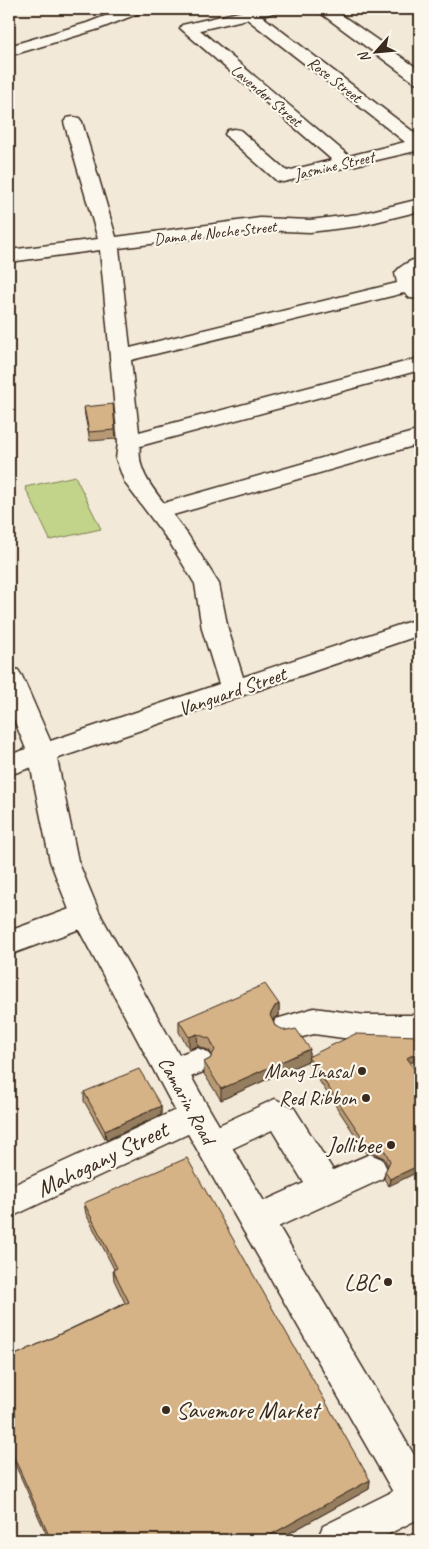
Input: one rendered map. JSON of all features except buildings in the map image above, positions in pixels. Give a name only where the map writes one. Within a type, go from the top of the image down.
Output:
[{"type":"street","points":[[9,51],[93,26],[136,9]]},
{"type":"street","points":[[250,14],[274,9]]},
{"type":"street","points":[[323,9],[420,78]]},
{"type":"street","name":"Lavender Street","points":[[250,14],[188,28],[346,162]]},
{"type":"street","name":"Rose Street","points":[[250,14],[420,144]]},
{"type":"street","points":[[73,122],[109,244],[122,356],[129,442],[127,460],[136,483],[180,540],[207,584],[215,629],[234,690]]},
{"type":"street","name":"Jasmine Street","points":[[234,134],[283,177],[420,144]]},
{"type":"street","name":"Dama de Noche Street","points":[[9,256],[260,224],[310,226],[359,220],[420,205]]},
{"type":"street","points":[[122,356],[414,291],[404,273],[420,264]]},
{"type":"street","points":[[129,442],[420,364]]},
{"type":"street","points":[[158,512],[420,437]]},
{"type":"street","name":"Vanguard Street","points":[[9,765],[420,626]]},
{"type":"street","name":"Camarin Road","points":[[9,676],[42,754],[64,861],[86,915],[184,1066],[194,1114],[420,1498]]},
{"type":"street","points":[[9,943],[86,915]]},
{"type":"street","points":[[287,1028],[314,1021],[365,1028],[420,1028]]},
{"type":"street","points":[[212,1144],[275,1113],[282,1118],[328,1188]]},
{"type":"street","name":"Mahogany Street","points":[[9,1204],[194,1114]]},
{"type":"street","points":[[256,1221],[370,1170]]},
{"type":"street","points":[[337,1540],[420,1498]]},
{"type":"green space","points":[[75,476],[101,529],[50,540],[25,487]]},
{"type":"place","name":"Mang Inasal","points":[[362,1071]]},
{"type":"place","name":"Red Ribbon","points":[[366,1098]]},
{"type":"place","name":"Jollibee","points":[[391,1145]]},
{"type":"place","name":"LBC","points":[[388,1282]]},
{"type":"place","name":"Savemore Market","points":[[166,1410]]}]
